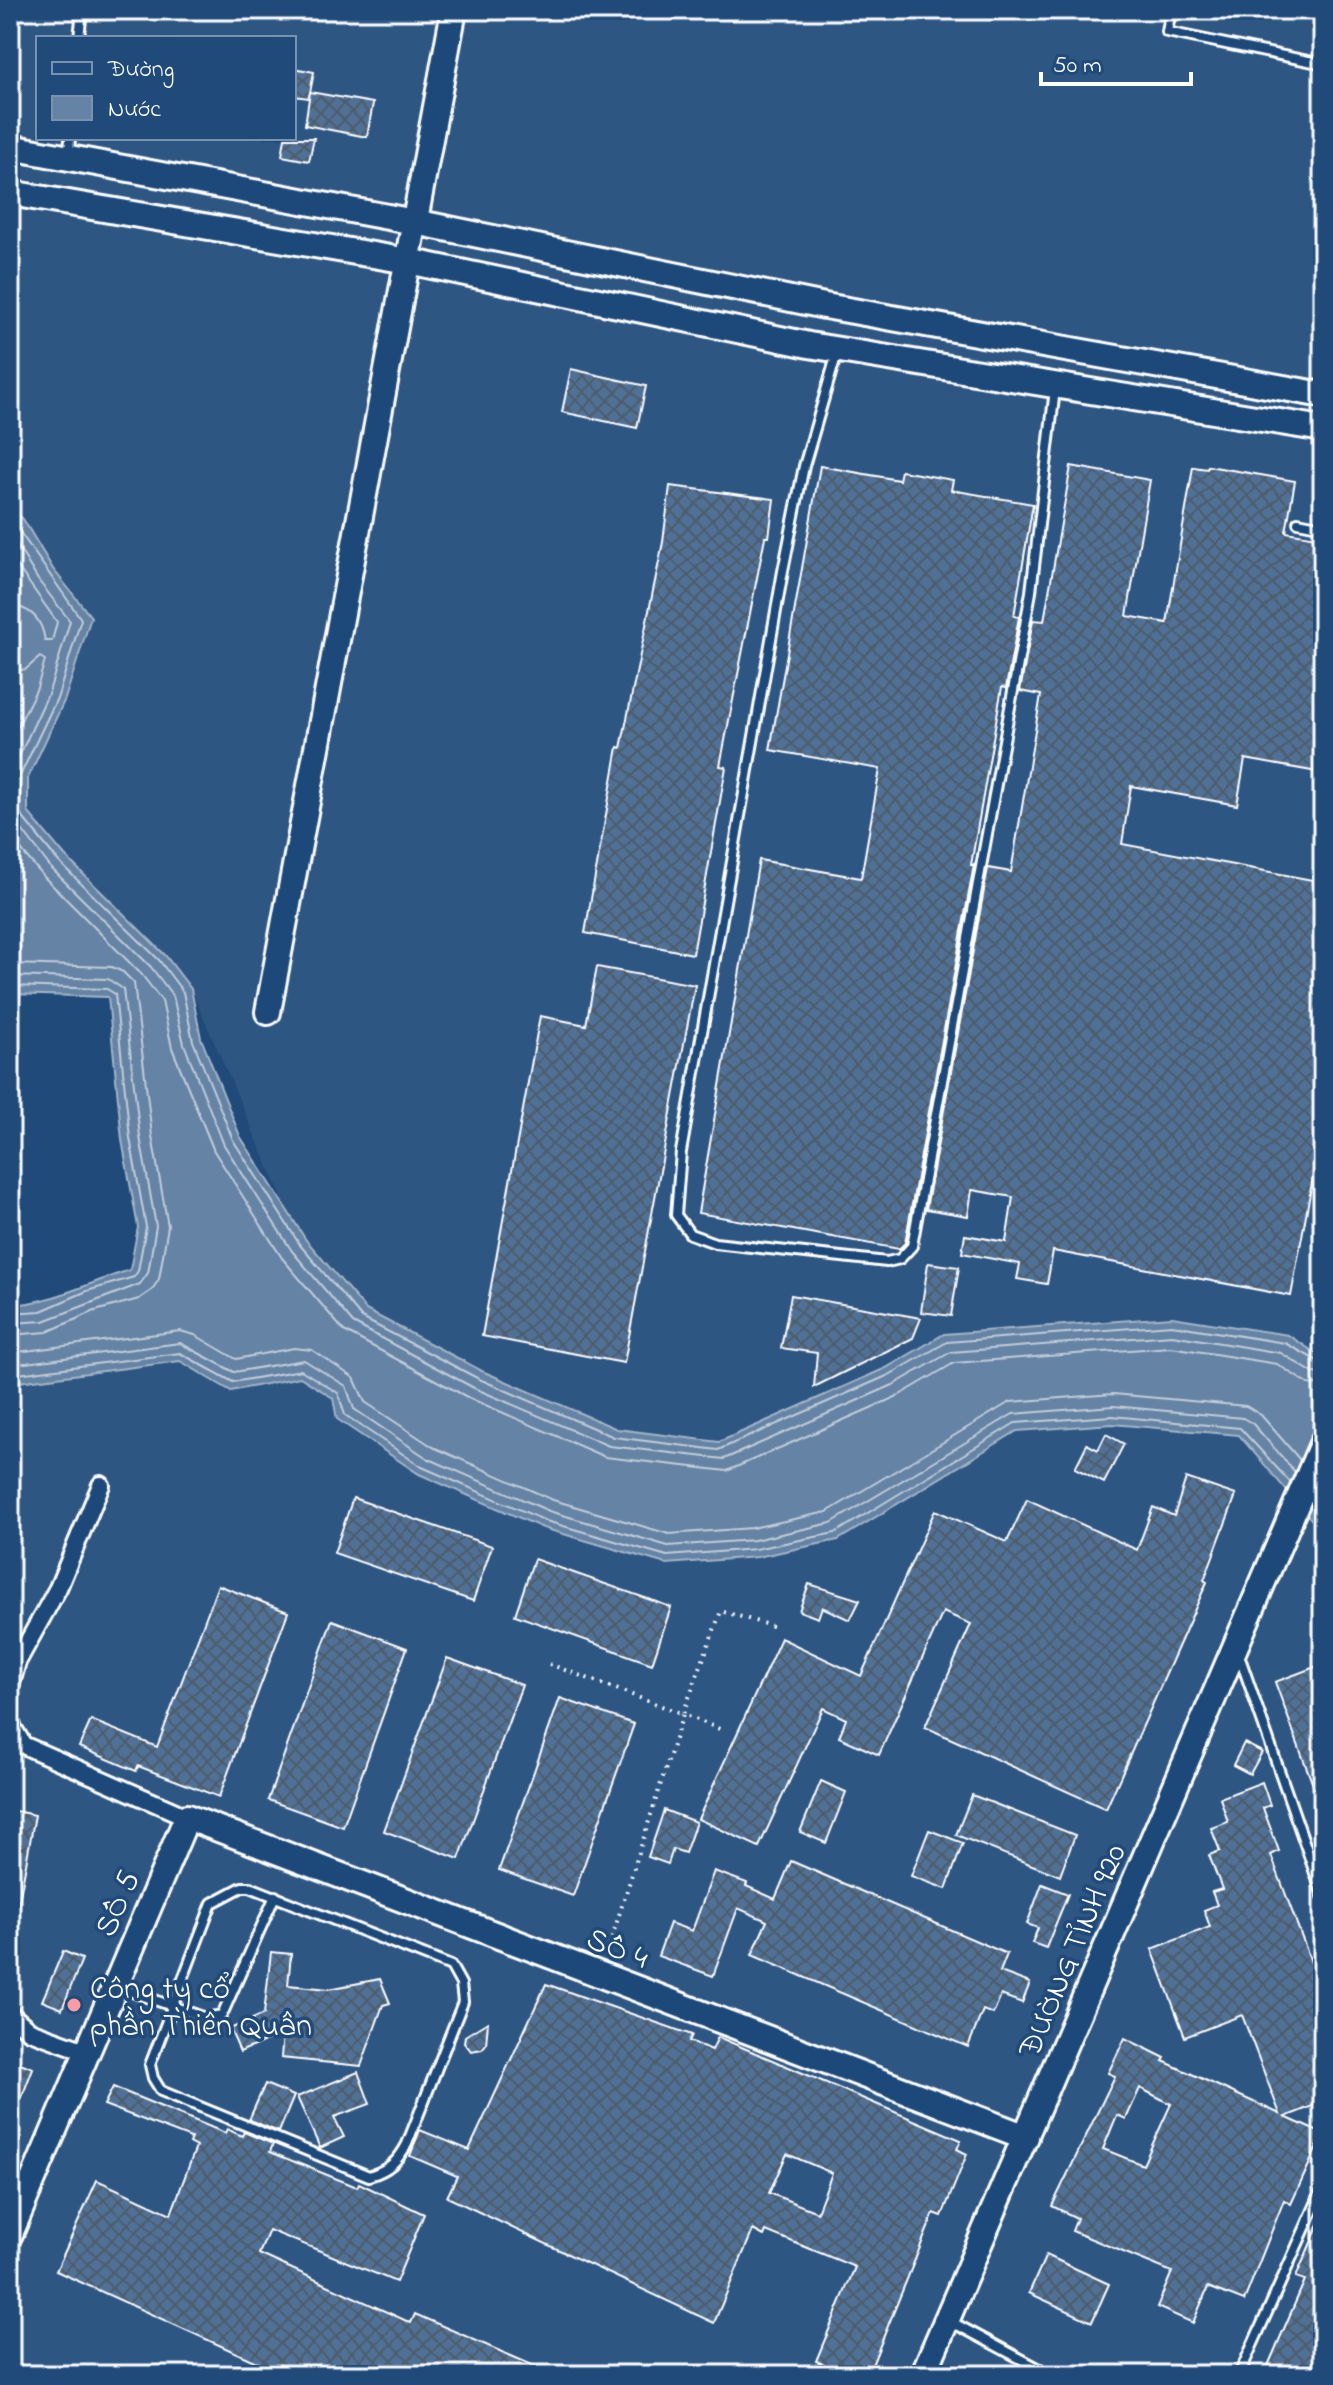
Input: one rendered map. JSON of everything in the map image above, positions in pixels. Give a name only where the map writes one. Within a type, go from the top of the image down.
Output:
[{"type":"street","points":[[268,1012],[454,10]]},
{"type":"street","points":[[10,147],[70,148],[825,306],[1323,395]]},
{"type":"street","points":[[10,193],[408,261],[838,349],[1323,429]]},
{"type":"street","name":"ĐƯỜNG TỈNH 920","points":[[923,2375],[1323,1442]]},
{"type":"street","points":[[10,1687],[17,1662],[58,1588],[101,1485]]},
{"type":"street","points":[[10,1723],[23,1745],[187,1817]]},
{"type":"street","name":"SỐ 4","points":[[187,1817],[1026,2137]]},
{"type":"street","name":"SỐ 5","points":[[10,2234],[187,1817]]},
{"type":"street","points":[[10,2014],[30,2031],[88,2052]]},
{"type":"lane","points":[[79,36],[82,10]]},
{"type":"lane","points":[[1171,10],[1167,32],[1323,64]]},
{"type":"lane","points":[[838,349],[804,466],[783,571],[681,1152],[676,1215],[690,1234],[715,1243],[887,1262],[900,1259],[912,1246],[1031,592],[1056,385]]},
{"type":"lane","points":[[1298,522],[1323,527]]},
{"type":"lane","points":[[1236,1646],[1323,1896]]},
{"type":"lane","points":[[242,1887],[275,1896],[451,1966],[461,1984],[463,2002],[398,2160],[383,2172],[369,2176],[161,2091],[150,2065],[172,2007],[212,1903],[242,1887]]},
{"type":"lane","points":[[116,1986],[206,2018],[222,2015],[275,1896]]},
{"type":"lane","points":[[1239,2375],[1323,2188]]},
{"type":"lane","points":[[947,2319],[1051,2375]]},
{"type":"path","points":[[600,1974],[683,1714],[721,1611],[775,1627]]},
{"type":"path","points":[[549,1664],[722,1730]]},
{"type":"shaded area","points":[[10,10],[1323,10],[1323,2375],[10,2375],[10,1383],[180,1361],[283,1200],[191,989],[165,955],[65,856],[28,812],[28,779],[39,751],[53,569],[23,519],[10,507]]},
{"type":"water","points":[[10,507],[23,519],[53,569],[91,617],[65,699],[28,778],[28,812],[65,856],[165,955],[191,989],[201,1038],[240,1136],[306,1240],[366,1310],[482,1371],[617,1429],[719,1442],[886,1368],[944,1334],[1172,1317],[1288,1335],[1323,1358],[1323,1533],[1239,1435],[1112,1424],[1017,1431],[838,1540],[757,1557],[666,1564],[543,1528],[419,1474],[337,1419],[333,1398],[300,1377],[231,1391],[180,1361],[10,1383],[10,1305],[56,1296],[130,1270],[138,1227],[122,1140],[108,997],[10,994],[10,645],[15,640],[10,626]]},
{"type":"building","points":[[296,68],[314,72],[309,98],[296,96]]},
{"type":"building","points":[[310,92],[373,103],[367,137],[305,125]]},
{"type":"building","points":[[314,138],[309,161],[282,156],[285,140]]},
{"type":"building","points":[[571,369],[646,386],[637,428],[562,412]]},
{"type":"building","points":[[820,466],[899,480],[901,471],[953,480],[951,490],[1033,504],[1014,616],[1019,617],[1006,688],[1002,687],[971,865],[974,865],[905,1243],[899,1249],[698,1213],[759,860],[861,878],[880,769],[770,750]]},
{"type":"building","points":[[1071,466],[1150,480],[1127,616],[1167,623],[1193,467],[1207,469],[1208,466],[1295,481],[1286,532],[1323,538],[1323,773],[1245,759],[1237,805],[1131,786],[1122,844],[1323,882],[1323,1123],[1291,1296],[1053,1251],[1047,1284],[1017,1279],[1020,1264],[962,1253],[965,1235],[1006,1242],[1013,1197],[972,1190],[968,1216],[926,1209],[988,868],[1011,872],[1041,695],[1020,691],[1033,620],[1044,621]]},
{"type":"building","points":[[670,486],[774,499],[769,537],[765,537],[720,766],[726,767],[693,954],[585,933],[618,747],[621,748],[663,542]]},
{"type":"building","points":[[597,967],[695,985],[624,1363],[482,1336],[540,1016],[586,1025]]},
{"type":"building","points":[[928,1263],[959,1267],[951,1316],[921,1312]]},
{"type":"building","points":[[791,1295],[921,1318],[913,1338],[814,1387],[817,1353],[781,1348]]},
{"type":"building","points":[[1106,1434],[1124,1444],[1104,1483],[1075,1468],[1087,1444],[1098,1450]]},
{"type":"building","points":[[1186,1478],[1236,1495],[1204,1580],[1207,1582],[1106,1809],[925,1727],[971,1624],[943,1612],[879,1755],[839,1737],[846,1719],[823,1708],[759,1847],[698,1819],[781,1638],[861,1676],[935,1510],[1007,1542],[1027,1499],[1137,1550],[1153,1507],[1174,1516]]},
{"type":"building","points":[[353,1498],[492,1546],[473,1601],[334,1553]]},
{"type":"building","points":[[534,1559],[671,1607],[652,1664],[515,1615]]},
{"type":"building","points":[[809,1584],[860,1600],[850,1620],[822,1607],[818,1618],[799,1611]]},
{"type":"building","points":[[218,1585],[288,1612],[219,1797],[138,1766],[136,1771],[79,1747],[91,1720],[157,1747]]},
{"type":"building","points":[[332,1620],[407,1648],[343,1827],[268,1800]]},
{"type":"building","points":[[447,1658],[522,1685],[459,1859],[384,1831]]},
{"type":"building","points":[[1323,1664],[1323,1803],[1320,1804],[1275,1682]]},
{"type":"building","points":[[560,1698],[634,1724],[573,1896],[499,1870]]},
{"type":"building","points":[[1244,1743],[1262,1752],[1250,1774],[1233,1765]]},
{"type":"building","points":[[821,1781],[846,1792],[826,1843],[800,1832]]},
{"type":"building","points":[[1262,1782],[1270,1805],[1263,1808],[1279,1851],[1271,1855],[1320,1986],[1314,1988],[1323,2013],[1323,2102],[1285,2117],[1323,2134],[1291,2204],[1284,2200],[1244,2301],[1208,2287],[1193,2323],[1157,2307],[1172,2272],[1072,2231],[1077,2218],[1052,2206],[1115,2076],[1108,2073],[1125,2038],[1165,2058],[1163,2061],[1280,2114],[1242,2015],[1185,2037],[1152,1949],[1210,1927],[1204,1910],[1217,1905],[1212,1892],[1222,1889],[1209,1855],[1220,1851],[1211,1828],[1228,1822],[1220,1798]],"holes":[[[1140,2088],[1171,2104],[1143,2165],[1103,2149],[1117,2115],[1126,2119]]]},
{"type":"building","points":[[972,1795],[1075,1835],[1060,1876],[956,1835]]},
{"type":"building","points":[[10,1810],[35,1815],[18,1907],[10,1906]]},
{"type":"building","points":[[664,1810],[696,1822],[685,1853],[673,1849],[668,1864],[648,1857]]},
{"type":"building","points":[[929,1830],[963,1843],[946,1889],[911,1876]]},
{"type":"building","points":[[791,1861],[1007,1954],[1000,1972],[1030,1983],[1022,2003],[1001,1995],[993,2014],[983,2010],[968,2047],[752,1955],[767,1921],[738,1908],[713,1976],[658,1956],[670,1923],[692,1931],[714,1871],[747,1883],[746,1886],[775,1899]]},
{"type":"building","points":[[1042,1884],[1068,1894],[1046,1948],[1032,1943],[1038,1928],[1027,1924]]},
{"type":"building","points":[[63,1951],[82,1959],[62,2009],[42,2001]]},
{"type":"building","points":[[271,1952],[291,1954],[288,1985],[329,1989],[380,1979],[390,2003],[383,2005],[361,2066],[281,2058],[283,2033],[240,2052],[230,2029],[264,2014]]},
{"type":"building","points":[[546,1984],[692,2035],[689,2041],[712,2050],[718,2037],[961,2140],[957,2149],[967,2154],[942,2216],[934,2213],[868,2375],[850,2375],[816,2361],[855,2267],[766,2231],[764,2236],[753,2230],[714,2323],[447,2197],[457,2176],[410,2156],[420,2130],[469,2150]],"holes":[[[787,2154],[832,2173],[817,2212],[769,2193]]]},
{"type":"building","points":[[488,2022],[486,2044],[482,2049],[471,2051],[464,2042],[465,2036]]},
{"type":"building","points":[[10,2059],[33,2068],[11,2125],[10,2124]]},
{"type":"building","points":[[358,2072],[370,2104],[334,2117],[344,2137],[320,2148],[297,2097]]},
{"type":"building","points":[[265,2084],[294,2096],[279,2132],[249,2120]]},
{"type":"building","points":[[113,2087],[225,2133],[227,2129],[242,2136],[244,2132],[273,2144],[270,2152],[357,2187],[359,2183],[424,2214],[396,2282],[269,2230],[259,2254],[411,2323],[415,2314],[555,2375],[285,2375],[56,2271],[97,2180],[171,2214],[196,2147],[189,2143],[191,2138],[104,2105]]},
{"type":"building","points":[[1323,2215],[1323,2375],[1264,2375],[1305,2280],[1296,2277]]},
{"type":"building","points":[[1046,2255],[1109,2284],[1092,2322],[1029,2293]]},
{"type":"place","name":"Công ty cổ phần Thiên Quân","points":[[74,2005]]}]
